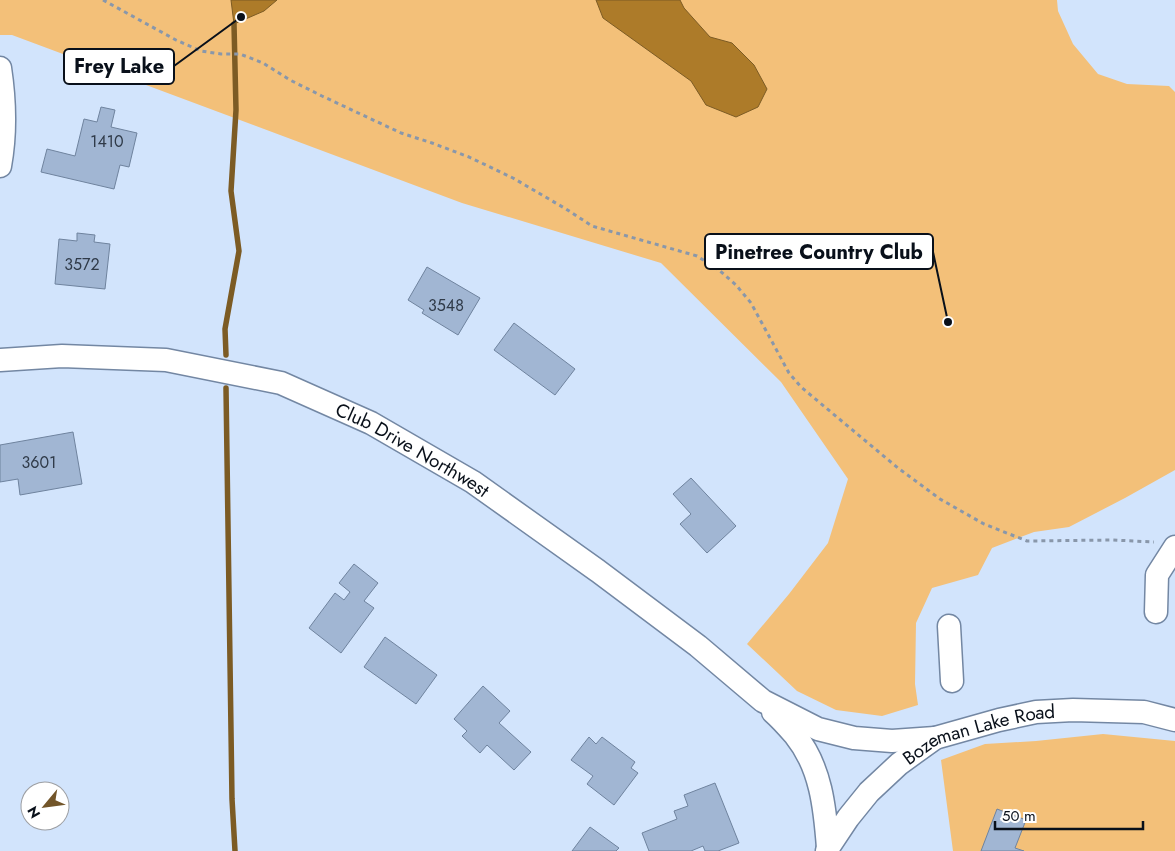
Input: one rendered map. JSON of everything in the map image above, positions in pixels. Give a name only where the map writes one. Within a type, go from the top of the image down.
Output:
[{"type":"street","points":[[0,68],[4,101],[4,147],[0,166]]},
{"type":"street","name":"Club Drive Northwest","points":[[0,360],[62,356],[166,360],[281,383],[371,423],[473,482],[598,570],[698,646],[763,701],[796,736],[807,753],[815,771],[821,789],[825,813],[827,850]]},
{"type":"street","points":[[1156,612],[1157,574],[1165,544]]},
{"type":"street","points":[[949,626],[952,680]]},
{"type":"street","name":"Club Drive Northwest","points":[[763,701],[818,729],[854,738],[892,741],[935,738]]},
{"type":"street","name":"Bozeman Lake Road","points":[[827,850],[848,818],[870,792],[900,764],[935,738],[1036,712],[1073,710],[1144,712],[1175,720]]},
{"type":"path","points":[[103,0],[176,40],[202,51],[240,54],[263,63],[290,80],[401,133],[469,157],[513,178],[592,226],[697,256],[719,270],[736,285],[751,303],[788,373],[801,387],[898,468],[940,498],[984,524],[1027,541],[1113,540],[1165,544]]},
{"type":"shaded area","points":[[0,0],[1057,0],[1058,11],[1073,44],[1098,74],[1127,84],[1169,86],[1175,92],[1175,470],[1069,527],[1034,532],[992,548],[978,575],[932,588],[916,623],[915,684],[918,705],[882,716],[836,710],[797,691],[747,644],[828,543],[848,479],[781,382],[661,263],[462,203],[12,35],[0,35]]},
{"type":"shaded area","points":[[231,0],[277,0],[264,11],[234,24]]},
{"type":"shaded area","points":[[596,0],[680,0],[684,8],[710,37],[732,43],[754,65],[767,89],[758,107],[736,117],[706,105],[691,81],[603,18]]},
{"type":"shaded area","points":[[1103,734],[1175,741],[1175,851],[953,851],[941,760],[985,744]]},
{"type":"building","points":[[101,107],[115,110],[111,127],[137,133],[129,167],[120,165],[114,189],[41,172],[47,149],[75,156],[84,119],[97,122]]},
{"type":"building","points":[[77,233],[95,235],[94,242],[110,244],[105,289],[55,284],[59,239],[77,241]]},
{"type":"building","points":[[427,267],[480,298],[458,335],[422,313],[424,310],[408,300]]},
{"type":"building","points":[[514,323],[575,369],[555,395],[494,350]]},
{"type":"building","points":[[73,432],[82,484],[20,495],[18,479],[0,482],[0,445]]},
{"type":"building","points":[[691,478],[736,526],[707,553],[680,524],[691,514],[673,494]]},
{"type":"building","points":[[354,564],[378,583],[364,601],[374,608],[341,653],[309,628],[335,593],[344,600],[350,592],[339,583]]},
{"type":"building","points":[[385,637],[437,675],[416,704],[364,667]]},
{"type":"building","points":[[483,686],[510,711],[499,723],[531,752],[514,770],[487,745],[480,753],[462,736],[467,731],[454,719]]},
{"type":"building","points":[[589,737],[596,744],[602,737],[635,762],[631,768],[638,773],[614,805],[587,784],[593,776],[571,760]]},
{"type":"building","points":[[715,783],[739,843],[718,851],[705,851],[703,846],[691,851],[649,851],[642,833],[677,819],[674,811],[688,806],[684,795]]},
{"type":"building","points":[[997,809],[1026,820],[1015,848],[1024,851],[981,851]]},
{"type":"building","points":[[590,827],[619,848],[616,851],[572,851]]},
{"type":"waterway","points":[[226,355],[225,329],[239,251],[231,191],[236,110],[234,24]]},
{"type":"waterway","points":[[226,388],[232,799],[235,851]]},
{"type":"place","name":"Frey Lake","points":[[241,17]]},
{"type":"place","name":"Pinetree Country Club","points":[[948,322]]}]
